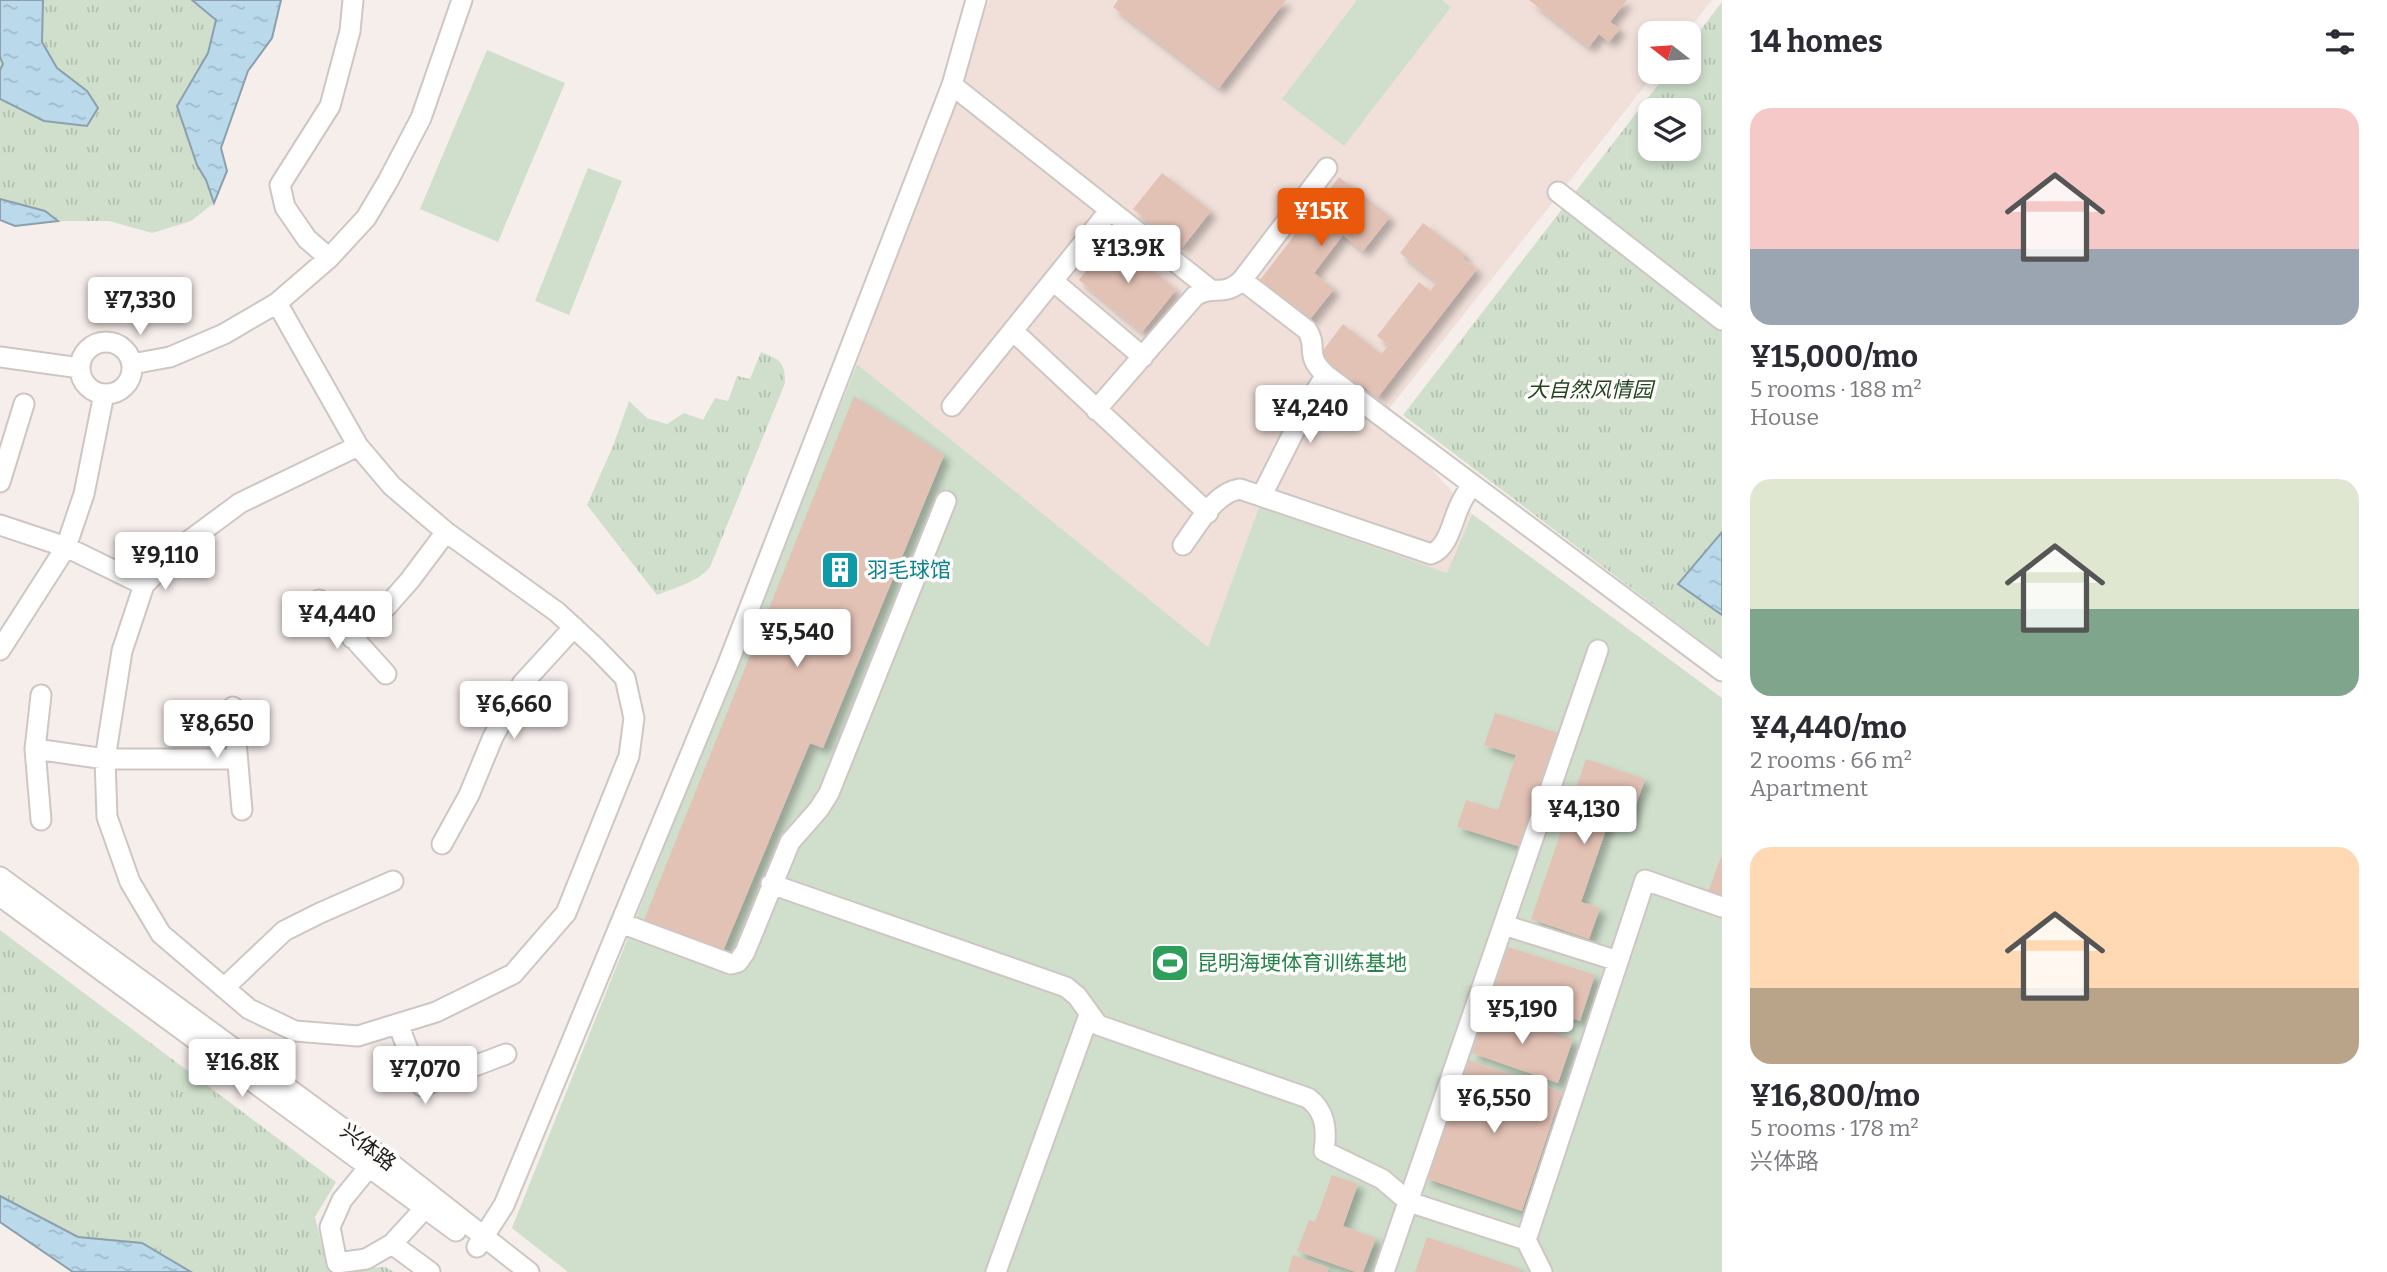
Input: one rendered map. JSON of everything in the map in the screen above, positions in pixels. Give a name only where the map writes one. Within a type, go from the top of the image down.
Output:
[{"type":"street","points":[[329,257],[307,239],[285,207],[280,184],[330,106],[350,31],[353,0]]},
{"type":"street","points":[[132,364],[170,357],[224,334],[277,303],[329,257],[366,218],[421,118],[462,0]]},
{"type":"street","points":[[481,1242],[509,1193],[727,666],[952,85],[976,0]]},
{"type":"street","points":[[952,85],[1211,290]]},
{"type":"street","points":[[1096,410],[1195,296],[1204,291],[1228,291],[1242,280],[1326,168]]},
{"type":"street","points":[[1558,191],[1722,320]]},
{"type":"street","points":[[952,406],[1110,210]]},
{"type":"street","points":[[1242,280],[1307,330],[1311,336],[1312,359],[1326,375],[1722,671]]},
{"type":"street","points":[[1054,281],[1143,357]]},
{"type":"street","points":[[277,303],[358,446],[392,486],[446,532],[574,627],[625,678],[634,718],[629,756],[566,913],[513,974],[436,1012],[358,1036],[295,1031],[249,1009],[161,934],[130,882],[107,817],[105,759],[122,651],[144,585],[182,546],[240,503],[358,446]]},
{"type":"street","points":[[1013,331],[1208,513]]},
{"type":"street","points":[[100,342],[121,346],[132,364],[130,377],[122,388],[104,394],[87,386],[80,368],[84,354],[100,342]]},
{"type":"street","points":[[0,357],[80,368]]},
{"type":"street","points":[[1262,495],[1310,400],[1326,375]]},
{"type":"street","points":[[0,650],[66,547],[84,494],[104,394]]},
{"type":"street","points":[[0,482],[24,404]]},
{"type":"street","points":[[1183,545],[1219,499],[1231,490],[1240,489],[1432,554],[1439,551],[1446,541],[1461,503],[1472,485]]},
{"type":"street","points":[[621,923],[731,964],[738,962],[745,952],[790,842],[819,809],[829,793],[946,501]]},
{"type":"street","points":[[0,525],[66,547],[144,585]]},
{"type":"street","points":[[352,638],[388,605],[446,532]]},
{"type":"street","points":[[319,600],[386,674]]},
{"type":"street","points":[[442,844],[469,794],[493,737],[522,684],[574,627]]},
{"type":"street","points":[[1384,1272],[1598,650]]},
{"type":"street","points":[[41,695],[35,749],[41,820]]},
{"type":"street","points":[[233,707],[242,810]]},
{"type":"street","points":[[35,749],[105,759],[237,759]]},
{"type":"street","name":"兴体路","points":[[0,877],[384,1159],[481,1242],[507,1272]]},
{"type":"street","points":[[1542,1272],[1526,1240],[1645,880],[1722,906]]},
{"type":"street","points":[[224,988],[284,931],[393,881]]},
{"type":"street","points":[[771,884],[1066,987],[1077,996],[1098,1025],[1308,1098],[1318,1105],[1326,1134],[1324,1151],[1382,1179],[1409,1202],[1526,1240]]},
{"type":"street","name":"兴体路","points":[[0,896],[425,1208],[529,1272]]},
{"type":"street","points":[[1504,925],[1618,961]]},
{"type":"street","points":[[996,1272],[1088,1014]]},
{"type":"street","points":[[398,1024],[422,1086],[506,1054]]},
{"type":"street","points":[[369,1167],[342,1200],[330,1227],[334,1268],[366,1259],[392,1244],[425,1208]]},
{"type":"street","points":[[392,1244],[430,1272]]},
{"type":"shaded area","points":[[989,0],[1712,0],[1695,21],[1638,21],[1638,84],[1646,84],[1384,415],[1472,514],[1447,574],[1259,507],[1208,648],[857,364]]},
{"type":"green space","points":[[0,0],[281,0],[272,38],[248,71],[221,148],[227,171],[214,203],[191,221],[152,233],[109,221],[58,221],[15,226],[0,220]]},
{"type":"green space","points":[[1357,0],[1442,0],[1451,7],[1344,146],[1282,99]]},
{"type":"green space","name":"大自然风情园","points":[[1722,2],[1722,657],[1403,415],[1638,111],[1638,161],[1701,161],[1701,98],[1648,98],[1659,84],[1701,84],[1701,29]]},
{"type":"green space","points":[[487,50],[565,83],[498,242],[420,209]]},
{"type":"green space","points":[[588,168],[622,181],[569,315],[535,301]]},
{"type":"green space","points":[[761,352],[780,362],[785,383],[710,567],[692,581],[657,595],[587,505],[629,401],[647,418],[667,424],[684,413],[703,420],[715,398],[728,401],[737,376],[750,379]]},
{"type":"green space","name":"昆明海埂体育训练基地","points":[[857,364],[1208,647],[1259,507],[1447,573],[1472,514],[1722,698],[1722,1272],[568,1272],[512,1228]]},
{"type":"green space","points":[[0,930],[336,1182],[315,1217],[328,1270],[385,1267],[394,1272],[73,1272],[0,1222]]},
{"type":"water","points":[[0,0],[43,0],[42,42],[57,68],[87,91],[98,108],[87,126],[44,121],[0,99],[0,70],[3,64],[0,57]]},
{"type":"water","points":[[192,0],[281,0],[272,38],[248,71],[221,148],[227,171],[214,203],[197,165],[177,106],[208,53],[216,20]]},
{"type":"water","points":[[0,199],[45,211],[58,221],[15,226],[0,220]]},
{"type":"water","points":[[1722,532],[1722,615],[1678,584]]},
{"type":"water","points":[[0,1196],[78,1237],[142,1243],[191,1272],[73,1272],[0,1222]]},
{"type":"building","points":[[1118,0],[1286,0],[1219,88],[1113,7]]},
{"type":"building","points":[[1529,0],[1627,0],[1610,22],[1620,29],[1609,42],[1599,34],[1589,47]]},
{"type":"building","points":[[1162,173],[1211,211],[1182,248],[1133,209]]},
{"type":"building","points":[[1339,177],[1390,217],[1363,251],[1343,235],[1314,273],[1334,289],[1307,323],[1257,284]]},
{"type":"building","points":[[1423,223],[1465,255],[1462,258],[1477,269],[1378,397],[1362,385],[1359,389],[1318,357],[1343,324],[1381,354],[1389,345],[1377,336],[1419,282],[1430,291],[1437,282],[1400,253]]},
{"type":"building","points":[[1113,238],[1176,290],[1142,332],[1079,280]]},
{"type":"building","name":"羽毛球馆","points":[[854,396],[944,455],[823,748],[810,743],[723,951],[644,920]]},
{"type":"building","points":[[1495,713],[1558,733],[1521,847],[1457,827],[1466,800],[1498,810],[1516,755],[1484,745]]},
{"type":"building","points":[[1586,759],[1645,779],[1629,825],[1610,818],[1581,902],[1600,908],[1589,939],[1531,919]]},
{"type":"building","points":[[1722,854],[1722,900],[1707,895]]},
{"type":"building","points":[[1508,947],[1595,975],[1580,1021],[1493,992]]},
{"type":"building","points":[[1487,1009],[1573,1039],[1558,1083],[1472,1053]]},
{"type":"building","points":[[1466,1059],[1562,1092],[1522,1211],[1425,1178]]},
{"type":"building","points":[[1332,1175],[1358,1184],[1343,1226],[1376,1238],[1363,1272],[1356,1272],[1297,1251],[1309,1220],[1315,1222]]},
{"type":"building","points":[[1427,1237],[1521,1269],[1519,1272],[1415,1272]]},
{"type":"building","points":[[1293,1255],[1329,1268],[1327,1272],[1288,1272]]},
{"type":"place","name":"羽毛球馆","points":[[840,570]]},
{"type":"place","name":"昆明海埂体育训练基地","points":[[1170,963]]}]
